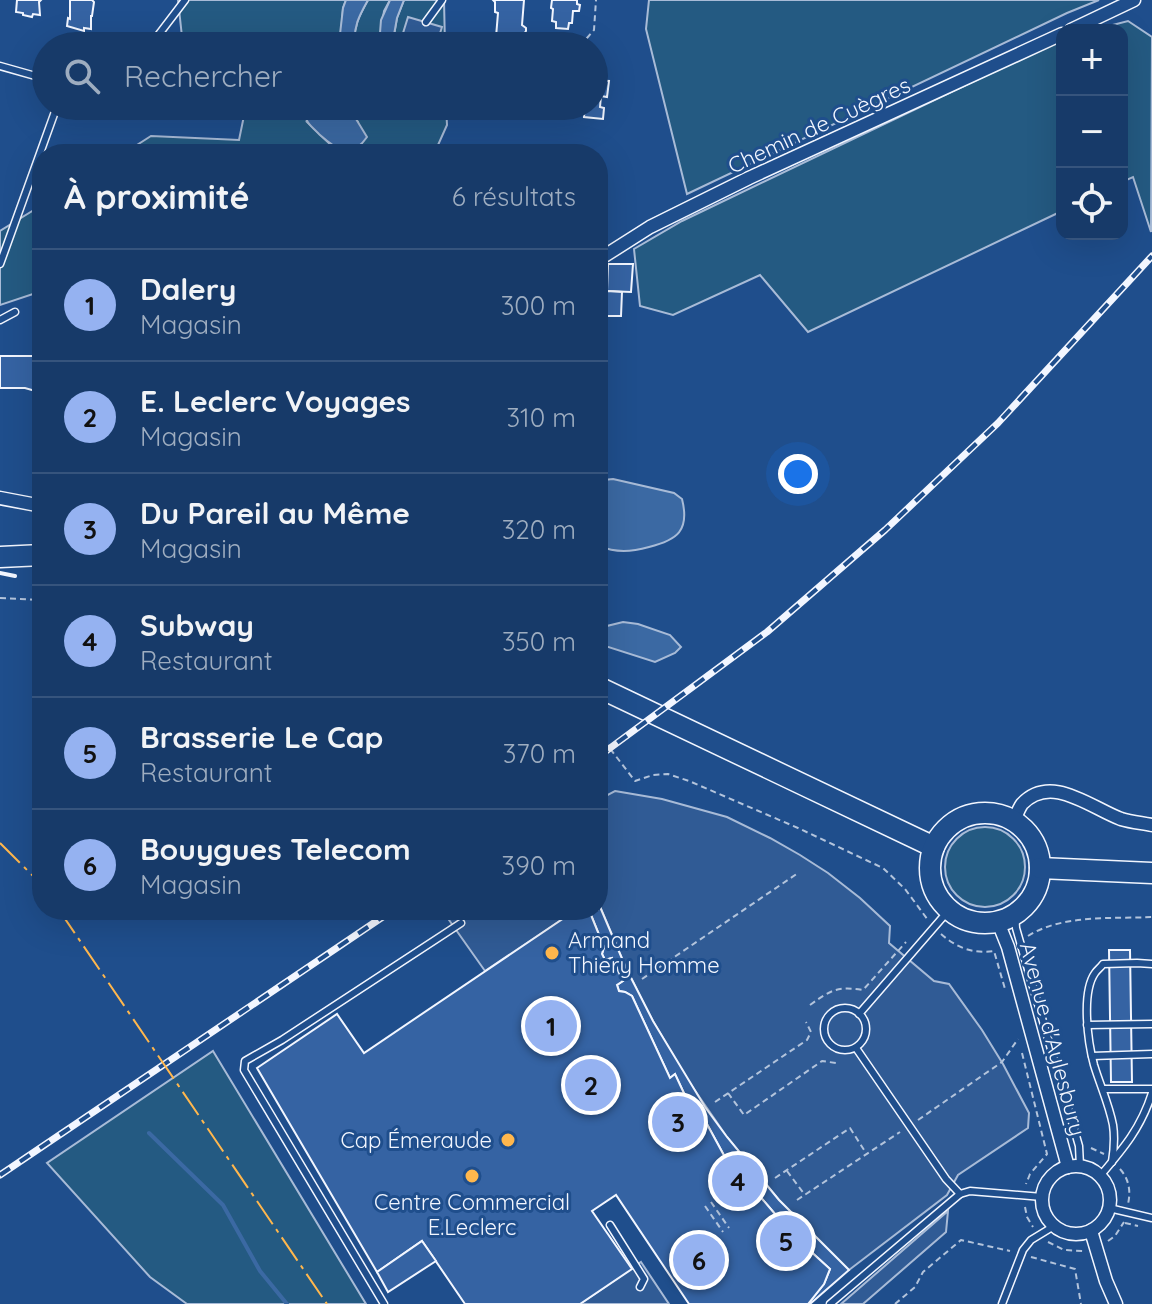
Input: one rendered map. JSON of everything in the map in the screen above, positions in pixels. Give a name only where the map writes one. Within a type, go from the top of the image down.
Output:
[{"type":"main road","points":[[0,557],[32,555]]},
{"type":"main road","points":[[608,692],[934,847]]},
{"type":"main road","points":[[977,813],[996,814],[1014,821],[1028,833],[1037,849],[1040,868],[1037,886],[1028,902],[1006,918],[981,923],[964,919],[949,910],[938,897],[931,881],[930,864],[934,847],[944,831],[959,819],[977,813]]},
{"type":"main road","points":[[1040,868],[1152,873]]},
{"type":"street","points":[[1084,24],[1134,0]]},
{"type":"street","name":"Chemin de Cuègres","points":[[608,254],[650,227],[749,178],[1056,37]]},
{"type":"street","points":[[0,498],[32,504]]},
{"type":"street","points":[[1014,821],[1022,804],[1048,790],[1069,794],[1123,820],[1152,825]]},
{"type":"street","name":"Avenue d'Aylesbury","points":[[1006,918],[1008,947],[1031,1033],[1074,1167]]},
{"type":"street","points":[[1074,1167],[1091,1169],[1100,1176],[1107,1185],[1110,1197],[1106,1218],[1091,1231],[1082,1234],[1072,1234],[1054,1226],[1047,1218],[1042,1197],[1050,1178],[1058,1171],[1074,1167]]},
{"type":"street","points":[[1091,1231],[1116,1304]]},
{"type":"lane","points":[[161,32],[185,0]]},
{"type":"lane","points":[[426,22],[442,0]]},
{"type":"lane","points":[[0,66],[32,75]]},
{"type":"lane","points":[[43,144],[52,120]]},
{"type":"lane","points":[[0,264],[32,175]]},
{"type":"lane","points":[[0,320],[15,312]]},
{"type":"lane","points":[[859,1014],[949,910]]},
{"type":"lane","points":[[1006,918],[1016,928],[1079,1146],[1074,1167]]},
{"type":"lane","points":[[384,1304],[244,1070],[245,1061],[461,923]]},
{"type":"lane","points":[[1112,1162],[1113,1123],[1092,1056],[1087,1025],[1090,985],[1103,964],[1152,964]]},
{"type":"lane","points":[[847,1008],[859,1014],[866,1028],[865,1036],[856,1048],[843,1051],[827,1042],[823,1029],[832,1011],[847,1008]]},
{"type":"lane","points":[[1087,1025],[1152,1024]]},
{"type":"lane","points":[[856,1048],[946,1179],[960,1194]]},
{"type":"lane","points":[[1092,1056],[1152,1054]]},
{"type":"lane","points":[[1100,1176],[1125,1148],[1140,1122],[1152,1091],[1103,1089]]},
{"type":"lane","points":[[830,1304],[960,1194],[970,1191],[1042,1197]]},
{"type":"lane","points":[[1109,1208],[1152,1218]]},
{"type":"lane","points":[[610,1225],[644,1279],[640,1287]]},
{"type":"lane","points":[[1002,1304],[1021,1254],[1031,1240],[1054,1226]]},
{"type":"path","points":[[592,32],[596,0]]},
{"type":"path","points":[[0,598],[32,600]]},
{"type":"path","points":[[608,746],[635,781],[668,774],[689,781],[883,868],[905,889],[935,928],[954,944],[974,951],[994,951],[1006,995]]},
{"type":"path","points":[[642,979],[798,873]]},
{"type":"path","points":[[1020,941],[1035,932],[1065,922],[1152,917]]},
{"type":"path","points":[[810,1005],[830,990],[844,987],[863,990],[908,940]]},
{"type":"path","points":[[715,1102],[807,1040],[811,1032],[806,1022]]},
{"type":"path","points":[[797,1200],[1002,1062],[1018,1038],[1031,1033]]},
{"type":"path","points":[[1022,1052],[1047,1154],[1030,1174],[1025,1196],[1027,1217],[1039,1235],[1064,1250],[1083,1251],[1087,1262]]},
{"type":"path","points":[[728,1093],[744,1115],[822,1061],[836,1063]]},
{"type":"path","points":[[775,1178],[850,1128],[867,1154]]},
{"type":"path","points":[[1079,1146],[1103,1154],[1122,1171],[1130,1194],[1123,1226],[1115,1236],[1097,1248]]},
{"type":"path","points":[[786,1170],[805,1195]]},
{"type":"path","points":[[711,1202],[729,1228]]},
{"type":"path","points":[[705,1206],[723,1232]]},
{"type":"path","points":[[895,1304],[915,1287],[923,1272],[961,1240],[1075,1269],[1081,1304]]},
{"type":"shaded area","points":[[178,0],[346,0],[341,32],[181,32]]},
{"type":"shaded area","points":[[346,0],[368,0],[355,32],[340,32]]},
{"type":"shaded area","points":[[368,0],[390,0],[384,11],[381,32],[355,32]]},
{"type":"shaded area","points":[[390,0],[404,0],[394,32],[380,32],[381,20]]},
{"type":"shaded area","points":[[404,0],[444,0],[445,32],[394,32]]},
{"type":"shaded area","points":[[649,0],[1099,0],[687,194],[646,29]]},
{"type":"shaded area","points":[[408,17],[442,27],[440,32],[403,32]]},
{"type":"shaded area","points":[[1128,21],[1152,37],[1151,232],[1133,177],[1128,179],[1128,24],[1116,24]]},
{"type":"shaded area","points":[[1056,42],[1056,214],[808,332],[760,275],[673,315],[640,306],[634,249],[682,221]]},
{"type":"shaded area","points":[[243,120],[313,120],[307,122],[330,144],[139,144],[151,136],[239,140]]},
{"type":"shaded area","points":[[306,120],[357,120],[367,137],[362,144],[332,144]]},
{"type":"shaded area","points":[[357,120],[447,120],[438,144],[336,144]]},
{"type":"shaded area","points":[[32,211],[32,294],[0,305],[0,231]]},
{"type":"shaded area","points":[[608,480],[674,493],[682,499],[684,510],[679,532],[667,541],[636,550],[608,549]]},
{"type":"shaded area","points":[[623,622],[638,624],[670,635],[681,647],[655,662],[608,647],[608,626]]},
{"type":"shaded area","points":[[615,791],[662,799],[727,817],[800,855],[860,898],[890,926],[889,943],[934,981],[949,984],[1003,1064],[1029,1113],[1028,1128],[958,1175],[947,1195],[849,1270],[779,1200],[727,1137],[687,1079],[626,968],[606,920],[608,795]]},
{"type":"shaded area","points":[[977,827],[993,827],[1014,838],[1025,859],[1025,875],[1014,896],[993,907],[977,907],[963,901],[951,889],[945,875],[945,859],[951,845],[963,833]]},
{"type":"shaded area","points":[[449,920],[561,920],[485,971]]},
{"type":"shaded area","points":[[213,1051],[366,1304],[187,1304],[150,1277],[47,1163]]},
{"type":"shaded area","points":[[948,1211],[946,1232],[863,1304],[841,1304]]},
{"type":"shaded area","points":[[641,1262],[669,1304],[580,1304]]},
{"type":"building","points":[[17,0],[41,0],[40,15],[33,14],[32,17],[16,12]]},
{"type":"building","points":[[70,0],[94,2],[91,29],[84,28],[84,31],[67,26]]},
{"type":"building","points":[[493,0],[524,0],[522,25],[525,32],[496,32],[498,13],[495,12]]},
{"type":"building","points":[[552,0],[577,0],[580,5],[579,11],[573,11],[568,29],[556,28],[556,22],[552,21]]},
{"type":"building","points":[[608,264],[633,264],[631,292],[608,291]]},
{"type":"building","points":[[608,291],[622,292],[621,316],[608,316]]},
{"type":"building","points":[[0,356],[32,356],[32,390],[0,388]]},
{"type":"building","points":[[561,920],[593,920],[604,947],[602,954],[605,960],[612,958],[623,981],[617,985],[619,991],[632,996],[670,1078],[675,1074],[696,1119],[702,1115],[726,1159],[738,1161],[749,1170],[751,1183],[746,1193],[751,1197],[757,1193],[775,1214],[769,1219],[774,1225],[789,1221],[802,1228],[808,1239],[807,1248],[830,1269],[824,1284],[808,1304],[689,1304],[616,1195],[592,1211],[632,1269],[580,1304],[465,1304],[422,1241],[377,1272],[257,1068],[337,1014],[364,1053]]},
{"type":"building","points":[[593,920],[606,920],[653,1021],[705,1107],[779,1200],[849,1270],[810,1304],[830,1269],[807,1248],[808,1239],[802,1228],[789,1221],[774,1225],[769,1219],[775,1214],[757,1193],[751,1197],[746,1193],[751,1183],[749,1170],[738,1161],[726,1159],[702,1115],[696,1119],[675,1074],[670,1078],[632,996],[619,991],[617,985],[623,981],[612,958],[605,960],[602,954],[604,947]]},
{"type":"building","points":[[1109,950],[1130,950],[1132,1082],[1111,1082]]},
{"type":"building","points":[[422,1241],[436,1261],[388,1292],[377,1272]]},
{"type":"waterway","points":[[149,1133],[223,1205],[260,1271],[287,1304]]},
{"type":"railway","points":[[608,750],[767,632],[885,530],[998,423],[1152,256]]},
{"type":"railway","points":[[0,1175],[378,920]]},
{"type":"wall","points":[[0,573],[15,576]]},
{"type":"power","points":[[0,843],[32,875]]},
{"type":"power","points":[[66,920],[327,1304]]},
{"type":"place","name":"Armand Thiery Homme","points":[[552,953]]},
{"type":"place","name":"Dalery","points":[[551,1026]]},
{"type":"place","name":"E. Leclerc Voyages","points":[[591,1085]]},
{"type":"place","name":"Du Pareil au Même","points":[[678,1122]]},
{"type":"place","name":"Cap Émeraude","points":[[508,1140]]},
{"type":"place","name":"Centre Commercial E.Leclerc","points":[[472,1176]]},
{"type":"place","name":"Subway","points":[[738,1181]]},
{"type":"place","name":"Brasserie Le Cap","points":[[786,1241]]},
{"type":"place","name":"Bouygues Telecom","points":[[699,1260]]}]
